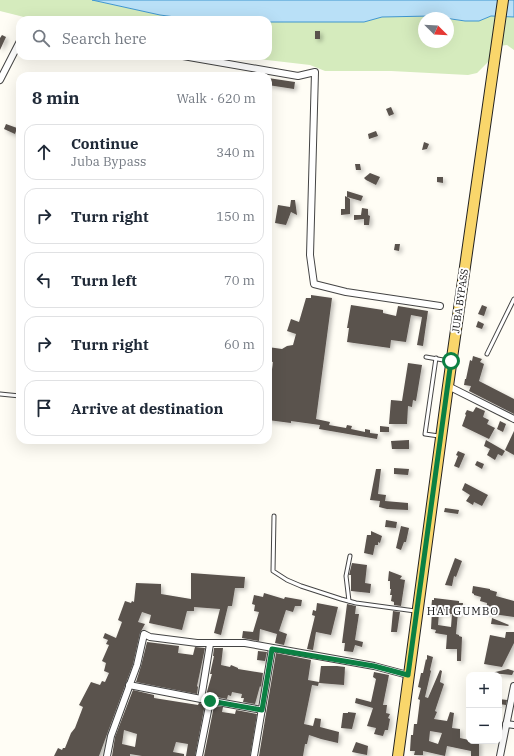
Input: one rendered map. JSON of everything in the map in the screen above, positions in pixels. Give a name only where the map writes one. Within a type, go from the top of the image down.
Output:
[{"type":"main road","name":"JUBA BYPASS","points":[[398,756],[451,361],[492,85],[503,0]]},
{"type":"street","points":[[0,80],[16,49]]},
{"type":"street","points":[[206,60],[298,76],[315,72],[310,255],[314,284],[346,292],[440,306]]},
{"type":"street","points":[[448,386],[514,419]]},
{"type":"street","points":[[107,756],[111,736],[137,665],[144,634],[150,637],[197,644],[245,643],[374,666],[408,675]]},
{"type":"street","points":[[201,699],[210,644]]},
{"type":"street","points":[[254,756],[272,649]]},
{"type":"street","points":[[129,685],[262,710]]},
{"type":"street","points":[[500,756],[514,686]]},
{"type":"street","points":[[199,756],[210,701]]},
{"type":"street","points":[[506,724],[514,725]]},
{"type":"lane","points":[[487,354],[514,299]]},
{"type":"lane","points":[[426,356],[451,361]]},
{"type":"lane","points":[[436,358],[425,434],[441,436]]},
{"type":"lane","points":[[0,394],[16,396]]},
{"type":"lane","points":[[274,516],[273,571],[287,580],[301,586],[349,601],[418,611]]},
{"type":"lane","points":[[349,601],[346,576],[350,556]]},
{"type":"green space","points":[[0,0],[92,0],[168,16],[20,16],[0,11]]},
{"type":"green space","points":[[418,16],[418,48],[454,48],[454,20],[479,21],[491,16],[514,17],[514,50],[507,45],[499,46],[492,58],[477,73],[468,75],[391,71],[325,71],[310,65],[266,60],[272,60],[272,22],[364,22],[382,17]]},
{"type":"water","points":[[92,0],[514,0],[514,17],[491,16],[479,21],[454,19],[454,12],[418,12],[418,16],[382,17],[364,22],[272,22],[272,16],[168,16]]},
{"type":"building","points":[[315,31],[320,31],[320,39],[315,39]]},
{"type":"building","points":[[2,35],[6,37],[0,50],[0,38]]},
{"type":"building","points":[[272,79],[295,82],[294,89],[272,86]]},
{"type":"building","points":[[391,107],[394,114],[389,116],[386,109]]},
{"type":"building","points":[[6,124],[16,128],[16,131],[15,134],[4,129]]},
{"type":"building","points":[[376,131],[378,136],[369,139],[368,134]]},
{"type":"building","points":[[424,142],[429,144],[427,149],[422,150]]},
{"type":"building","points":[[355,164],[360,164],[361,170],[356,170]]},
{"type":"building","points":[[370,173],[380,177],[376,185],[364,178]]},
{"type":"building","points":[[437,177],[443,177],[443,183],[437,182]]},
{"type":"building","points":[[347,191],[363,196],[361,201],[347,197]]},
{"type":"building","points":[[345,196],[350,199],[350,214],[341,215],[341,209],[345,209]]},
{"type":"building","points":[[291,200],[295,200],[297,215],[291,212],[286,225],[275,223],[278,205],[290,207]]},
{"type":"building","points":[[362,208],[368,209],[368,215],[370,216],[369,225],[364,225],[364,219],[354,220],[354,215],[361,215]]},
{"type":"building","points":[[395,244],[400,244],[399,251],[394,250]]},
{"type":"building","points":[[311,295],[332,298],[316,419],[330,422],[329,425],[346,428],[347,425],[352,426],[351,429],[365,432],[365,429],[370,430],[370,433],[378,434],[377,439],[319,429],[320,425],[291,421],[291,423],[272,421],[272,348],[282,349],[293,345],[296,334],[287,331],[291,319],[299,322],[306,298],[311,298]]},
{"type":"building","points":[[351,305],[383,310],[383,313],[396,316],[398,306],[428,311],[423,346],[417,345],[422,317],[411,315],[406,342],[391,340],[390,348],[347,342],[349,328],[347,328]]},
{"type":"building","points":[[482,305],[487,307],[484,316],[478,314]]},
{"type":"building","points":[[478,321],[484,324],[482,329],[476,327]]},
{"type":"building","points":[[473,356],[482,359],[480,362],[484,364],[479,381],[514,399],[514,414],[469,391],[471,386],[464,385],[470,360],[472,361]]},
{"type":"building","points":[[408,363],[422,365],[416,401],[413,400],[412,407],[408,406],[407,424],[389,424],[391,400],[402,401]]},
{"type":"building","points":[[476,407],[485,411],[483,417],[489,420],[487,424],[495,428],[489,439],[462,426],[467,410],[473,412]]},
{"type":"building","points":[[500,421],[506,424],[503,432],[497,429]]},
{"type":"building","points":[[380,426],[389,427],[389,432],[380,432]]},
{"type":"building","points":[[514,431],[514,455],[505,450]]},
{"type":"building","points":[[409,440],[409,449],[392,449],[391,441]]},
{"type":"building","points":[[486,440],[505,451],[502,456],[498,454],[495,460],[487,455],[490,449],[484,446]]},
{"type":"building","points":[[458,451],[465,454],[459,468],[454,466],[458,456],[456,455]]},
{"type":"building","points":[[477,461],[484,464],[482,469],[475,465]]},
{"type":"building","points":[[394,468],[409,469],[408,475],[394,474]]},
{"type":"building","points":[[376,469],[381,469],[378,494],[386,495],[385,501],[408,503],[408,510],[379,507],[380,501],[370,500]]},
{"type":"building","points":[[465,483],[488,495],[482,506],[474,502],[473,505],[466,501],[470,495],[462,490]]},
{"type":"building","points":[[445,508],[459,510],[458,514],[444,512]]},
{"type":"building","points":[[386,520],[397,522],[396,528],[385,527]]},
{"type":"building","points":[[401,526],[409,528],[406,542],[404,542],[401,550],[396,548]]},
{"type":"building","points":[[371,531],[382,536],[380,543],[378,542],[378,545],[375,545],[373,555],[364,553],[367,535],[371,535]]},
{"type":"building","points":[[455,558],[462,561],[456,577],[454,576],[452,586],[445,585]]},
{"type":"building","points":[[352,563],[367,565],[365,583],[371,584],[370,593],[351,591],[351,575],[349,575]]},
{"type":"building","points":[[389,571],[402,576],[400,579],[405,580],[401,606],[394,605],[394,602],[391,601],[392,595],[390,595],[390,581],[388,581]]},
{"type":"building","points":[[191,573],[245,577],[244,588],[235,588],[232,606],[228,606],[221,635],[214,633],[220,609],[194,607],[194,611],[187,611],[182,630],[149,623],[151,615],[142,612],[138,622],[145,624],[140,633],[133,664],[99,756],[54,756],[58,748],[62,750],[65,748],[71,733],[75,728],[83,707],[79,705],[91,682],[100,685],[102,681],[105,682],[109,673],[104,671],[106,663],[102,661],[109,645],[106,644],[108,640],[103,638],[105,633],[116,638],[122,622],[118,620],[125,601],[131,603],[132,601],[134,602],[136,583],[161,584],[161,594],[191,599]]},
{"type":"building","points":[[473,586],[490,589],[497,592],[496,596],[514,601],[514,617],[486,613],[487,603],[480,601],[481,597],[472,593]]},
{"type":"building","points":[[264,593],[284,599],[285,597],[302,600],[301,606],[295,606],[293,612],[286,610],[279,631],[287,634],[284,645],[275,643],[277,634],[260,629],[259,641],[242,638],[243,631],[253,632],[259,612],[254,611],[255,605],[252,604],[254,595],[263,597]]},
{"type":"building","points":[[434,598],[459,601],[459,603],[463,603],[462,614],[458,613],[456,634],[462,637],[461,661],[457,661],[457,649],[446,649],[447,635],[435,633],[436,630],[431,629],[432,600],[434,600]],"holes":[[[439,613],[452,614],[451,627],[438,625]]]},
{"type":"building","points":[[317,603],[338,607],[331,635],[316,632],[313,650],[307,649],[315,616],[312,615],[313,610],[316,611]]},
{"type":"building","points":[[347,604],[356,606],[355,614],[359,614],[355,640],[363,642],[362,647],[355,645],[353,652],[344,651],[345,643],[342,643]]},
{"type":"building","points":[[393,611],[400,612],[397,632],[391,632]]},
{"type":"building","points":[[492,618],[509,625],[491,624]]},
{"type":"building","points":[[506,632],[514,632],[514,643],[502,667],[484,664],[490,635],[505,638]]},
{"type":"building","points":[[147,642],[179,646],[178,653],[193,655],[195,647],[205,648],[197,686],[197,694],[136,682]]},
{"type":"building","points":[[214,648],[223,648],[221,665],[230,667],[231,665],[238,669],[263,673],[261,687],[260,686],[255,704],[243,702],[244,698],[241,698],[242,694],[232,692],[231,696],[228,695],[227,699],[206,695],[212,674],[210,674],[214,656]]},
{"type":"building","points":[[258,651],[267,652],[265,661],[257,660]]},
{"type":"building","points":[[276,653],[311,660],[308,680],[319,682],[318,686],[312,685],[304,724],[313,726],[315,718],[321,719],[320,727],[339,732],[338,743],[309,735],[307,744],[305,744],[303,756],[259,756]]},
{"type":"building","points":[[427,655],[433,657],[425,697],[428,698],[440,670],[442,671],[440,682],[444,684],[435,711],[437,712],[434,719],[447,721],[450,712],[454,713],[452,728],[460,729],[460,738],[466,739],[466,744],[479,744],[479,756],[471,756],[471,751],[447,746],[445,756],[423,751],[423,755],[414,755],[415,751],[410,751],[411,735],[413,735],[414,724],[417,724],[420,700],[418,699],[421,688],[418,687],[426,659],[427,660]],"holes":[[[430,731],[442,733],[438,744],[429,741]]]},
{"type":"building","points":[[321,666],[345,667],[344,685],[319,683]]},
{"type":"building","points":[[508,669],[514,671],[512,675],[495,672]]},
{"type":"building","points":[[374,672],[389,675],[383,705],[387,705],[386,713],[390,714],[388,718],[390,719],[388,730],[385,730],[383,736],[374,734],[376,728],[367,726],[373,708],[355,703],[356,698],[371,702],[376,679],[373,677]]},
{"type":"building","points":[[133,690],[154,695],[154,698],[198,705],[199,703],[205,704],[195,756],[186,756],[188,744],[176,742],[173,752],[184,754],[184,756],[142,756],[130,754],[130,756],[112,756],[115,737]],"holes":[[[124,730],[137,734],[135,747],[122,744]]]},
{"type":"building","points":[[502,699],[507,700],[506,705],[502,704]]},
{"type":"building","points":[[214,706],[223,707],[222,712],[235,714],[236,710],[257,714],[250,756],[204,756]]},
{"type":"building","points":[[343,713],[356,713],[352,729],[341,728]]},
{"type":"building","points":[[356,742],[368,746],[367,755],[352,752]]},
{"type":"district","name":"HAI GUMBO","points":[[463,611]]},
{"type":"route","points":[[210,701],[262,710],[272,649],[298,652],[374,666],[408,675],[418,611],[451,361]]}]
